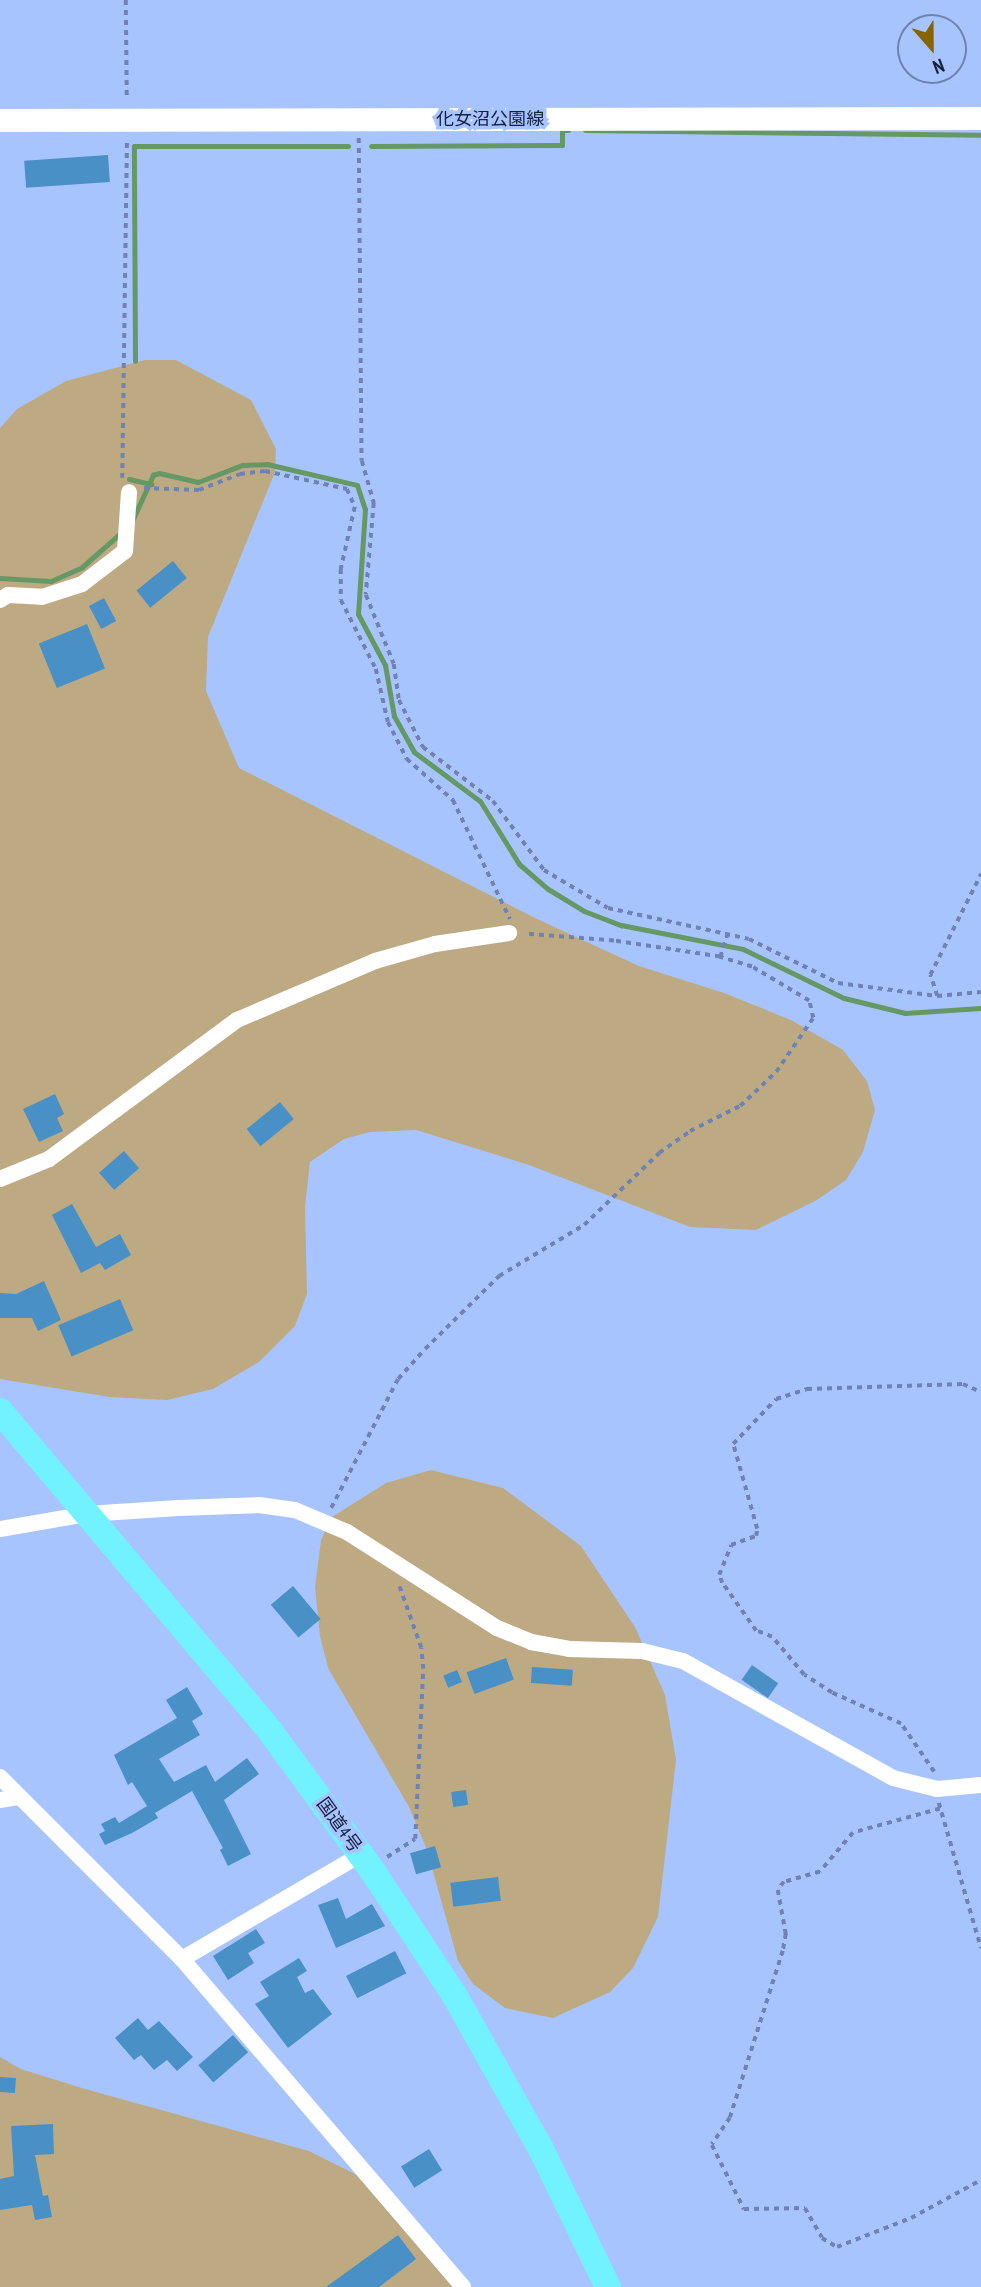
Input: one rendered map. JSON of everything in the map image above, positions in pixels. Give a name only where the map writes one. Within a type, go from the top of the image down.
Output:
[{"type":"highway","name":"国道4号","points":[[0,1411],[270,1731],[365,1861],[455,1996],[541,2149],[608,2287]]},
{"type":"main road","name":"化女沼公園線","points":[[0,120],[981,118]]},
{"type":"street","points":[[0,600],[8,595],[42,597],[82,584],[125,551],[129,492]]},
{"type":"street","points":[[0,1179],[49,1159],[237,1020],[375,961],[435,944],[509,933]]},
{"type":"street","points":[[0,1529],[87,1514],[259,1505],[325,1519],[387,1555],[497,1628],[531,1642],[569,1649],[642,1651],[683,1661],[859,1763],[893,1778],[937,1789],[981,1785]]},
{"type":"street","points":[[0,1777],[182,1959],[463,2287]]},
{"type":"street","points":[[0,1800],[18,1797]]},
{"type":"street","points":[[182,1959],[365,1861]]},
{"type":"path","points":[[126,0],[122,485],[129,492]]},
{"type":"path","points":[[359,119],[362,461],[374,503],[366,595],[394,664],[405,716],[424,747],[485,793],[530,855],[573,891],[608,908],[728,935],[770,948],[838,983],[937,996],[981,992]]},
{"type":"path","points":[[147,487],[157,490],[199,489],[265,471],[347,489],[352,495],[355,507],[341,569],[341,600],[376,669],[387,722],[407,759],[453,800],[510,914],[509,933],[614,941],[721,954],[752,967],[809,1001],[813,1018],[799,1042],[740,1106],[690,1131],[659,1153],[584,1225],[499,1276],[425,1349],[398,1379],[325,1519]]},
{"type":"path","points":[[937,996],[930,975],[981,874]]},
{"type":"path","points":[[721,954],[728,935]]},
{"type":"path","points":[[981,1392],[963,1384],[807,1389],[776,1399],[733,1444],[757,1529],[756,1536],[731,1545],[719,1574],[722,1583],[756,1631],[772,1637],[804,1675],[901,1724],[934,1773],[940,1809],[981,1948]]},
{"type":"path","points":[[365,1861],[415,1839],[421,1648],[387,1555]]},
{"type":"path","points":[[940,1809],[853,1833],[820,1872],[784,1882],[778,1890],[786,1934],[783,1951],[730,2118],[712,2144],[744,2209],[805,2207],[822,2238],[837,2247],[911,2218],[981,2180]]},
{"type":"shaded area","points":[[145,360],[176,360],[251,400],[276,449],[275,472],[208,637],[206,691],[239,768],[537,919],[639,966],[724,993],[791,1020],[843,1050],[867,1081],[875,1110],[863,1152],[846,1180],[817,1200],[756,1230],[690,1227],[529,1165],[416,1130],[370,1132],[344,1139],[310,1162],[305,1207],[307,1294],[295,1326],[259,1362],[213,1389],[167,1400],[110,1397],[0,1379],[0,428],[17,409],[66,381]]},
{"type":"shaded area","points":[[431,1470],[503,1488],[581,1546],[635,1627],[665,1695],[676,1760],[658,1917],[633,1968],[610,1992],[553,2018],[505,2008],[473,1984],[458,1961],[427,1850],[409,1807],[328,1668],[320,1636],[315,1587],[321,1540],[332,1517],[386,1483]]},
{"type":"shaded area","points":[[0,2057],[21,2069],[85,2089],[309,2151],[357,2175],[456,2287],[0,2287]]},
{"type":"building","points":[[108,155],[110,182],[26,188],[24,161]]},
{"type":"building","points":[[173,561],[187,578],[150,608],[136,591]]},
{"type":"building","points":[[104,598],[116,621],[101,629],[89,606]]},
{"type":"building","points":[[87,624],[105,669],[57,688],[39,643]]},
{"type":"building","points":[[55,1094],[64,1114],[57,1118],[63,1131],[39,1142],[23,1109]]},
{"type":"building","points":[[280,1102],[294,1119],[260,1146],[247,1129]]},
{"type":"building","points":[[124,1151],[139,1168],[114,1190],[99,1173]]},
{"type":"building","points":[[72,1204],[96,1247],[120,1234],[131,1255],[105,1270],[100,1263],[81,1273],[52,1215]]},
{"type":"building","points":[[44,1281],[61,1320],[38,1331],[32,1318],[0,1318],[0,1293],[16,1294]]},
{"type":"building","points":[[120,1299],[133,1330],[72,1356],[58,1325]]},
{"type":"building","points":[[293,1586],[321,1619],[298,1638],[271,1605]]},
{"type":"building","points":[[506,1658],[514,1680],[474,1694],[467,1672]]},
{"type":"building","points":[[752,1665],[778,1683],[768,1698],[742,1680]]},
{"type":"building","points":[[532,1667],[573,1670],[572,1686],[531,1683]]},
{"type":"building","points":[[457,1670],[462,1682],[448,1688],[443,1676]]},
{"type":"building","points":[[187,1687],[203,1714],[192,1721],[200,1735],[159,1759],[174,1782],[206,1765],[215,1782],[247,1758],[259,1774],[224,1800],[251,1854],[228,1866],[220,1850],[223,1848],[192,1791],[155,1813],[158,1818],[132,1833],[105,1845],[99,1834],[105,1831],[101,1824],[115,1817],[119,1823],[147,1806],[132,1782],[128,1785],[114,1755],[177,1718],[166,1700]]},
{"type":"building","points":[[466,1790],[468,1805],[453,1807],[451,1792]]},
{"type":"building","points":[[435,1846],[441,1867],[416,1874],[410,1853]]},
{"type":"building","points":[[498,1877],[501,1901],[453,1907],[450,1883]]},
{"type":"building","points":[[338,1898],[346,1919],[372,1904],[385,1926],[336,1948],[318,1905]]},
{"type":"building","points":[[256,1929],[265,1943],[248,1953],[254,1963],[228,1980],[213,1956]]},
{"type":"building","points":[[395,1951],[406,1973],[357,1998],[346,1976]]},
{"type":"building","points":[[299,1958],[307,1971],[297,1977],[305,1993],[313,1989],[332,2014],[288,2048],[255,2004],[269,1996],[260,1982]]},
{"type":"building","points":[[138,2018],[148,2030],[159,2021],[193,2057],[177,2071],[167,2060],[154,2070],[141,2055],[134,2060],[115,2038]]},
{"type":"building","points":[[233,2035],[248,2052],[213,2083],[198,2065]]},
{"type":"building","points":[[0,2077],[16,2078],[15,2093],[0,2092]]},
{"type":"building","points":[[53,2124],[54,2154],[35,2155],[43,2196],[48,2195],[52,2217],[35,2220],[32,2205],[0,2210],[0,2179],[14,2176],[11,2126]]},
{"type":"building","points":[[429,2149],[442,2170],[414,2188],[401,2166]]},
{"type":"building","points":[[398,2235],[416,2259],[379,2287],[326,2287]]},
{"type":"waterway","points":[[371,146],[562,145],[562,130],[568,130]]},
{"type":"waterway","points":[[585,130],[981,135]]},
{"type":"waterway","points":[[135,361],[134,146],[348,146]]},
{"type":"waterway","points":[[132,521],[153,475],[159,473],[198,482],[242,465],[267,464],[357,485],[365,509],[358,614],[385,665],[394,716],[414,752],[480,801],[519,864],[548,889],[584,911],[621,925],[743,949],[844,998],[905,1013],[981,1008]]},
{"type":"waterway","points":[[129,479],[151,484]]},
{"type":"waterway","points":[[0,578],[51,581],[82,567],[123,531]]}]
